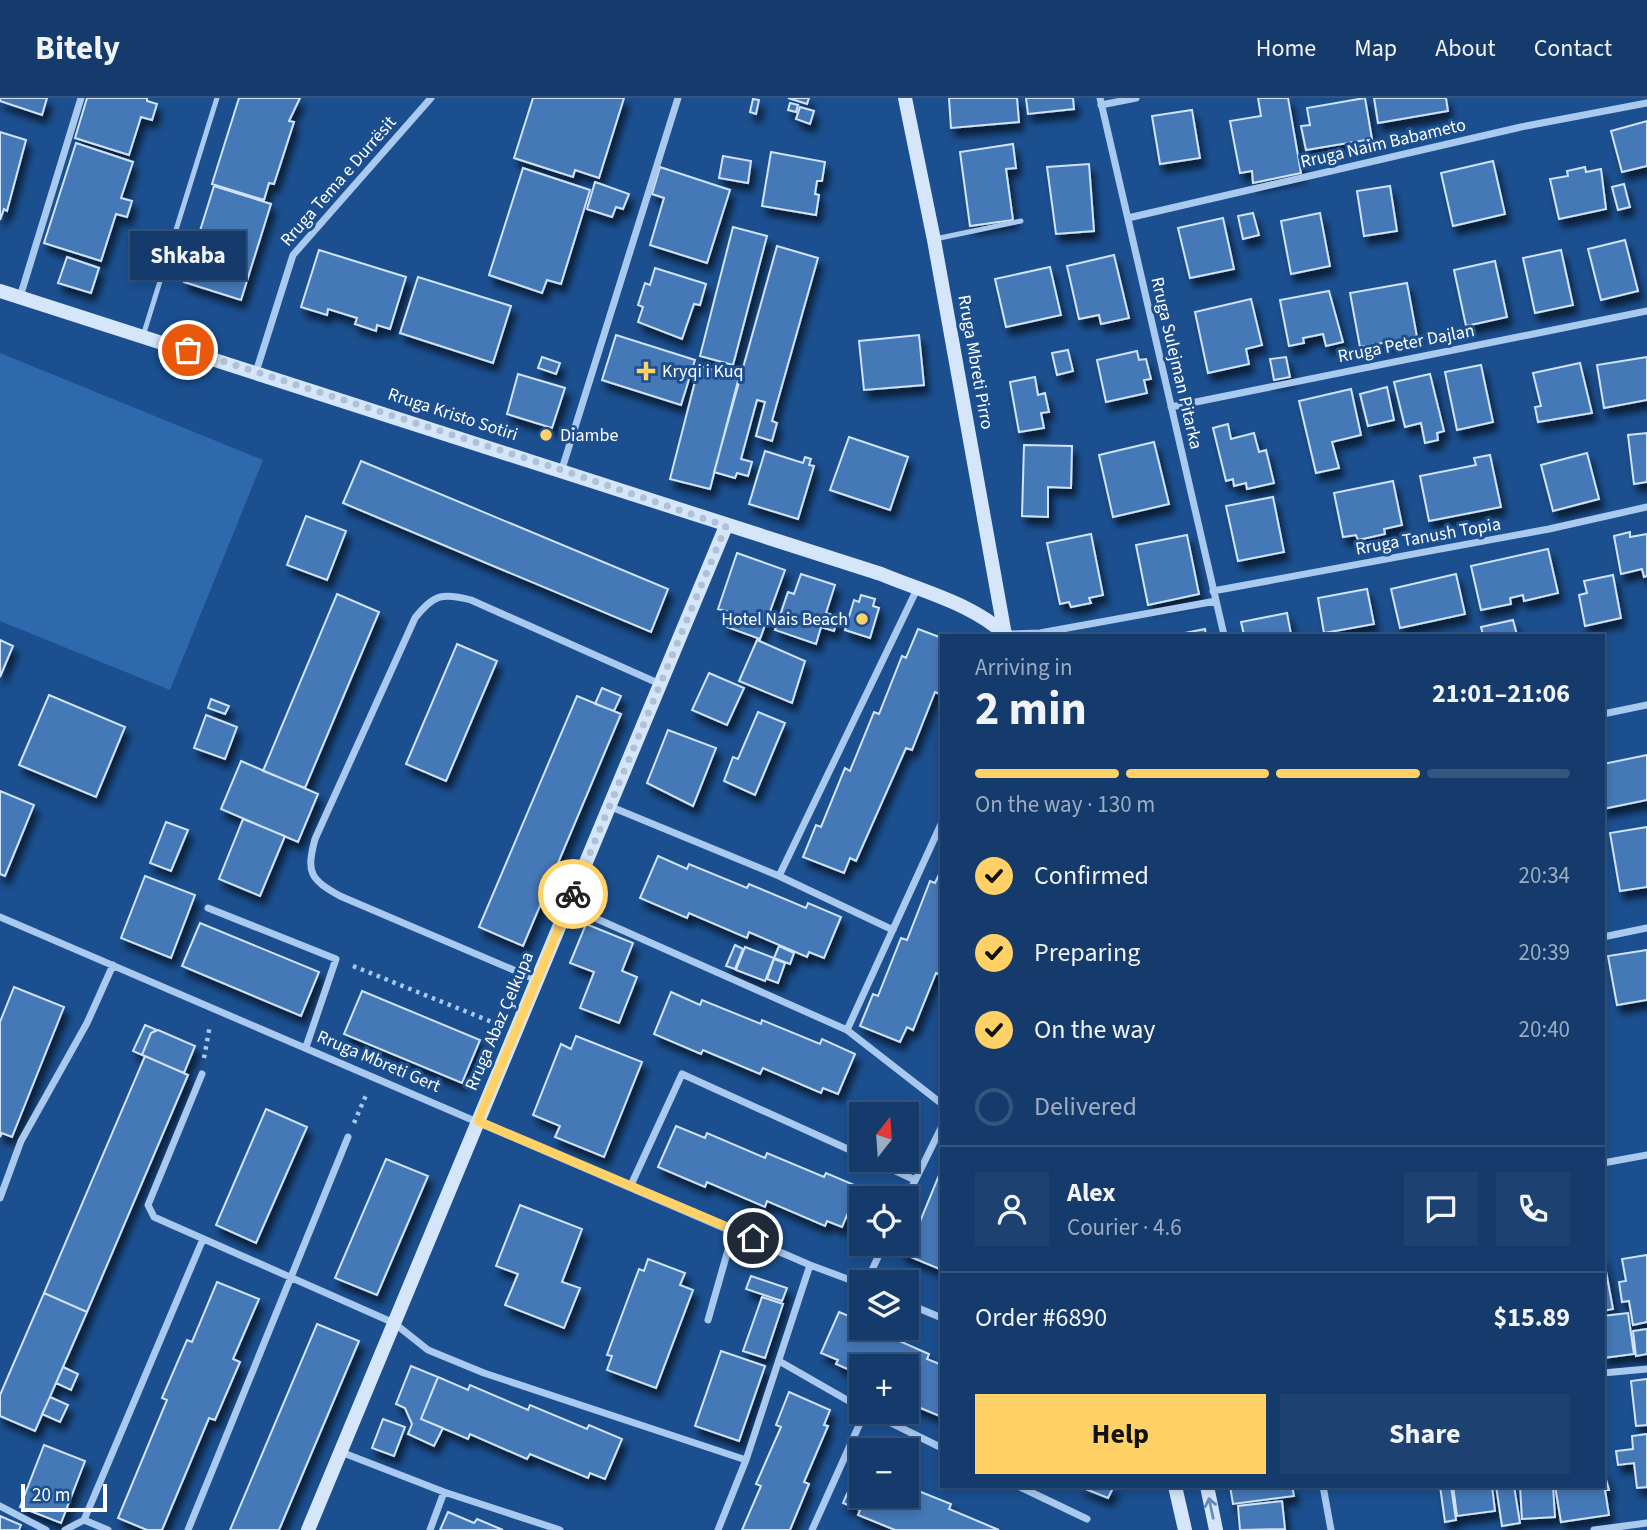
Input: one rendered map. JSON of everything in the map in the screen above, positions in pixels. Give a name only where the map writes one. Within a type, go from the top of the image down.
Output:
[{"type":"street","points":[[20,297],[81,98]]},
{"type":"street","name":"Rruga Tema e Durrësit","points":[[256,372],[293,255],[431,98]]},
{"type":"street","points":[[562,470],[678,98]]},
{"type":"street","name":"Rruga Mbreti Pirro","points":[[905,98],[934,240],[1005,634]]},
{"type":"street","points":[[1101,102],[1136,98]]},
{"type":"street","name":"Rruga Sulejman Pitarka","points":[[1101,102],[1224,634]]},
{"type":"street","name":"Rruga Naim Babameto","points":[[1128,218],[1521,127],[1647,103]]},
{"type":"street","name":"Rruga Kristo Sotiri","points":[[0,291],[880,574],[985,617],[1004,634]]},
{"type":"street","name":"Rruga Peter Dajlan","points":[[1171,407],[1647,311]]},
{"type":"street","name":"Rruga Tanush Topia","points":[[1213,591],[1535,532],[1647,507]]},
{"type":"street","name":"Rruga Abaz Çelkupa","points":[[308,1530],[726,526]]},
{"type":"street","points":[[779,876],[917,589]]},
{"type":"street","points":[[537,980],[340,896],[317,883],[308,864],[314,839],[415,618],[429,601],[451,594],[471,600],[660,684]]},
{"type":"street","points":[[1022,634],[1216,601]]},
{"type":"street","points":[[1605,714],[1647,705]]},
{"type":"street","points":[[609,806],[779,876],[893,930]]},
{"type":"street","points":[[847,1030],[940,826]]},
{"type":"street","points":[[568,906],[847,1030],[940,1102]]},
{"type":"street","points":[[208,908],[336,959],[306,1047]]},
{"type":"street","name":"Rruga Mbreti Gert","points":[[0,917],[632,1185],[810,1265],[849,1278]]},
{"type":"street","points":[[1605,937],[1647,928]]},
{"type":"street","points":[[0,1198],[21,1141],[87,1023],[113,965]]},
{"type":"street","points":[[202,1074],[148,1205],[155,1217],[394,1323],[428,1350],[484,1373],[746,1460]]},
{"type":"street","points":[[632,1185],[682,1074],[849,1150]]},
{"type":"street","points":[[912,1186],[940,1130]]},
{"type":"street","points":[[188,1530],[289,1276],[348,1137]]},
{"type":"street","points":[[1605,1163],[1647,1155]]},
{"type":"street","points":[[898,1172],[915,1180]]},
{"type":"street","points":[[708,1320],[734,1229]]},
{"type":"street","points":[[65,1530],[84,1520],[203,1239]]},
{"type":"street","points":[[718,1530],[746,1460],[810,1265]]},
{"type":"street","points":[[919,1308],[940,1317]]},
{"type":"street","points":[[779,1361],[849,1401]]},
{"type":"street","points":[[1605,1373],[1647,1369]]},
{"type":"street","points":[[812,1530],[861,1424]]},
{"type":"street","points":[[892,1424],[940,1447]]},
{"type":"street","points":[[341,1451],[444,1492],[560,1530]]},
{"type":"street","points":[[1022,1488],[1087,1519]]},
{"type":"street","points":[[1175,1488],[1185,1530]]},
{"type":"street","points":[[1207,1488],[1216,1530]]},
{"type":"street","points":[[1323,1488],[1331,1530]]},
{"type":"street","points":[[430,1530],[444,1492]]},
{"type":"street","points":[[0,1506],[46,1530]]},
{"type":"street","points":[[84,1520],[108,1530]]},
{"type":"street","points":[[1594,1530],[1647,1523]]},
{"type":"lane","points":[[143,336],[217,98]]},
{"type":"lane","points":[[934,240],[1021,221]]},
{"type":"path","points":[[336,959],[516,1031]]},
{"type":"path","points":[[202,1074],[213,1007]]},
{"type":"path","points":[[348,1137],[374,1076]]},
{"type":"shaded area","points":[[0,353],[263,460],[170,690],[0,621]]},
{"type":"building","points":[[0,98],[47,98],[42,115],[0,101]]},
{"type":"building","points":[[87,98],[147,98],[147,101],[157,104],[152,120],[141,117],[129,155],[75,138]]},
{"type":"building","points":[[239,98],[300,98],[289,121],[294,122],[274,184],[269,183],[264,200],[212,184]]},
{"type":"building","points":[[533,98],[624,98],[599,178],[575,170],[573,177],[514,158]]},
{"type":"building","points":[[788,98],[809,98],[807,104]]},
{"type":"building","points":[[949,98],[1017,98],[1019,122],[951,128]]},
{"type":"building","points":[[1026,98],[1073,98],[1074,109],[1028,114]]},
{"type":"building","points":[[1258,98],[1288,98],[1301,173],[1253,183],[1252,171],[1240,173],[1230,121],[1261,116]]},
{"type":"building","points":[[1365,98],[1372,139],[1306,150],[1301,126],[1310,125],[1307,108]]},
{"type":"building","points":[[1374,98],[1446,98],[1448,111],[1378,123]]},
{"type":"building","points":[[753,99],[759,100],[756,114],[750,112]]},
{"type":"building","points":[[790,103],[798,105],[796,112],[788,110]]},
{"type":"building","points":[[800,107],[814,111],[810,124],[796,119]]},
{"type":"building","points":[[1192,110],[1200,158],[1160,164],[1152,116]]},
{"type":"building","points":[[1647,121],[1647,166],[1622,172],[1611,131]]},
{"type":"building","points":[[0,132],[26,140],[7,211],[4,209],[0,220]]},
{"type":"building","points":[[76,143],[133,162],[121,198],[132,201],[127,217],[116,214],[101,261],[44,243]]},
{"type":"building","points":[[1013,144],[1016,168],[1006,169],[1013,220],[970,226],[960,152]]},
{"type":"building","points":[[771,152],[825,162],[822,181],[817,181],[815,194],[819,195],[816,215],[762,206]]},
{"type":"building","points":[[723,156],[751,161],[748,183],[719,178]]},
{"type":"building","points":[[1493,161],[1505,214],[1453,226],[1441,173]]},
{"type":"building","points":[[1089,164],[1094,231],[1056,234],[1047,167]]},
{"type":"building","points":[[660,167],[730,190],[707,263],[650,245],[664,198],[652,194]]},
{"type":"building","points":[[1585,167],[1586,172],[1601,169],[1606,209],[1559,219],[1550,179],[1568,176],[1567,171]]},
{"type":"building","points":[[523,168],[590,190],[561,284],[547,280],[542,293],[489,275]]},
{"type":"building","points":[[595,182],[629,194],[623,209],[616,207],[612,217],[587,209]]},
{"type":"building","points":[[1624,184],[1630,207],[1618,210],[1612,187]]},
{"type":"building","points":[[214,186],[271,204],[241,300],[184,282]]},
{"type":"building","points":[[1390,186],[1397,231],[1364,236],[1357,191]]},
{"type":"building","points":[[1253,213],[1259,235],[1243,239],[1238,216]]},
{"type":"building","points":[[1320,213],[1330,266],[1291,274],[1281,221]]},
{"type":"building","points":[[1223,218],[1234,269],[1190,278],[1178,228]]},
{"type":"building","points":[[733,227],[767,236],[733,365],[700,356]]},
{"type":"building","points":[[1625,240],[1638,291],[1601,300],[1588,249]]},
{"type":"building","points":[[777,246],[818,258],[772,421],[777,423],[772,441],[756,436],[765,402],[757,400],[741,459],[752,462],[748,476],[737,473],[735,478],[714,472]]},
{"type":"building","points":[[319,250],[406,277],[390,329],[377,325],[376,331],[355,324],[357,318],[328,309],[327,315],[301,307]]},
{"type":"building","points":[[1561,250],[1573,305],[1535,313],[1523,258]]},
{"type":"building","points":[[1114,255],[1129,318],[1101,324],[1099,315],[1079,319],[1067,266]]},
{"type":"building","points":[[67,257],[99,268],[91,293],[58,283]]},
{"type":"building","points":[[1495,261],[1507,317],[1466,326],[1454,270]]},
{"type":"building","points":[[1050,267],[1061,315],[1006,327],[995,279]]},
{"type":"building","points":[[655,268],[706,284],[700,305],[694,304],[682,339],[638,322],[643,307],[638,305],[645,283],[650,285]]},
{"type":"building","points":[[418,277],[511,306],[493,363],[400,333]]},
{"type":"building","points":[[1407,283],[1417,337],[1360,347],[1350,293]]},
{"type":"building","points":[[1329,291],[1343,342],[1326,346],[1323,334],[1303,338],[1304,343],[1289,346],[1280,300]]},
{"type":"building","points":[[1251,299],[1262,345],[1246,349],[1249,364],[1208,373],[1195,312]]},
{"type":"building","points":[[616,335],[695,360],[681,405],[602,380]]},
{"type":"building","points":[[919,335],[924,385],[864,390],[859,341]]},
{"type":"building","points":[[1068,350],[1073,371],[1057,375],[1052,353]]},
{"type":"building","points":[[1137,351],[1139,360],[1146,359],[1151,379],[1144,380],[1147,393],[1106,402],[1097,360]]},
{"type":"building","points":[[542,357],[560,363],[556,374],[538,368]]},
{"type":"building","points":[[1286,357],[1290,377],[1274,380],[1270,359]]},
{"type":"building","points":[[1647,357],[1647,400],[1604,408],[1597,365]]},
{"type":"building","points":[[1580,363],[1592,413],[1538,422],[1535,407],[1541,406],[1533,373]]},
{"type":"building","points":[[1481,365],[1493,422],[1457,430],[1445,372]]},
{"type":"building","points":[[699,366],[739,377],[710,489],[670,479]]},
{"type":"building","points":[[518,374],[565,388],[552,428],[507,414]]},
{"type":"building","points":[[1430,374],[1444,431],[1437,433],[1438,440],[1425,443],[1421,423],[1405,427],[1394,382]]},
{"type":"building","points":[[1035,377],[1038,395],[1045,393],[1049,412],[1041,413],[1044,428],[1019,432],[1010,382]]},
{"type":"building","points":[[1387,387],[1394,420],[1368,426],[1360,394]]},
{"type":"building","points":[[1351,389],[1361,435],[1332,442],[1339,468],[1316,473],[1299,401]]},
{"type":"building","points":[[1228,424],[1231,439],[1254,433],[1259,452],[1266,450],[1274,483],[1247,489],[1246,483],[1234,486],[1233,479],[1226,481],[1213,428]]},
{"type":"building","points":[[1647,433],[1647,482],[1634,484],[1628,435]]},
{"type":"building","points":[[849,437],[908,457],[890,510],[830,490]]},
{"type":"building","points":[[1154,442],[1169,504],[1113,517],[1099,455]]},
{"type":"building","points":[[1024,445],[1072,446],[1071,488],[1048,487],[1048,517],[1022,516]]},
{"type":"building","points":[[765,451],[803,463],[805,457],[811,459],[809,465],[814,466],[798,519],[749,504]]},
{"type":"building","points":[[1587,453],[1599,499],[1553,511],[1541,465]]},
{"type":"building","points":[[1490,455],[1501,507],[1429,521],[1420,476],[1476,465],[1474,458]]},
{"type":"building","points":[[361,461],[668,589],[651,632],[343,503]]},
{"type":"building","points":[[1393,481],[1402,525],[1384,529],[1385,534],[1358,540],[1356,535],[1343,537],[1334,493]]},
{"type":"building","points":[[1273,497],[1284,552],[1238,561],[1226,506]]},
{"type":"building","points":[[306,516],[346,531],[327,580],[287,565]]},
{"type":"building","points":[[1630,532],[1630,537],[1647,534],[1647,576],[1644,577],[1642,569],[1621,574],[1614,536]]},
{"type":"building","points":[[1091,534],[1103,595],[1089,598],[1091,603],[1071,607],[1069,602],[1060,604],[1047,543]]},
{"type":"building","points":[[1187,535],[1199,594],[1148,605],[1136,545]]},
{"type":"building","points":[[1548,549],[1558,593],[1524,601],[1523,595],[1510,598],[1511,604],[1481,610],[1471,566]]},
{"type":"building","points":[[737,553],[785,570],[760,639],[724,626],[729,612],[718,609]]},
{"type":"building","points":[[801,574],[835,585],[826,613],[838,617],[834,631],[821,627],[816,644],[775,630],[788,592],[794,594]]},
{"type":"building","points":[[1456,574],[1465,614],[1400,628],[1391,589]]},
{"type":"building","points":[[1613,575],[1621,618],[1585,626],[1579,595],[1587,593],[1584,581]]},
{"type":"building","points":[[1367,589],[1374,624],[1324,633],[1318,598]]},
{"type":"building","points":[[337,594],[379,612],[305,788],[263,771]]},
{"type":"building","name":"Hotel Nais Beach","points":[[861,595],[875,599],[873,606],[879,608],[870,638],[845,630],[854,600],[859,602]]},
{"type":"building","points":[[1287,613],[1291,634],[1244,634],[1241,622]]},
{"type":"building","points":[[1513,620],[1517,634],[1483,634],[1481,627]]},
{"type":"building","points":[[918,629],[940,637],[940,694],[935,692],[912,750],[906,748],[856,861],[850,858],[844,873],[803,857],[816,825],[821,827],[845,768],[850,771],[874,712],[879,714],[902,656],[906,658]]},
{"type":"building","points":[[1205,629],[1206,634],[1180,634]]},
{"type":"building","points":[[0,640],[13,646],[0,677]]},
{"type":"building","points":[[757,640],[805,661],[792,703],[739,681]]},
{"type":"building","points":[[457,644],[497,661],[446,781],[406,764]]},
{"type":"building","points":[[709,673],[744,688],[727,725],[692,710]]},
{"type":"building","points":[[602,688],[621,696],[614,711],[595,704]]},
{"type":"building","points":[[49,695],[125,727],[96,797],[19,765]]},
{"type":"building","points":[[577,696],[621,714],[523,946],[479,927]]},
{"type":"building","points":[[211,699],[229,706],[225,714],[208,708]]},
{"type":"building","points":[[758,712],[785,723],[755,795],[724,781],[733,757],[738,759]]},
{"type":"building","points":[[206,715],[237,727],[225,759],[194,748]]},
{"type":"building","points":[[668,730],[716,748],[693,806],[647,783]]},
{"type":"building","points":[[1647,755],[1647,800],[1605,809],[1605,764]]},
{"type":"building","points":[[241,761],[318,794],[298,842],[221,809]]},
{"type":"building","points":[[0,791],[34,805],[5,876],[0,874]]},
{"type":"building","points":[[243,819],[285,836],[260,896],[219,879]]},
{"type":"building","points":[[166,822],[188,830],[171,871],[150,863]]},
{"type":"building","points":[[1647,827],[1647,887],[1620,891],[1610,833]]},
{"type":"building","points":[[658,856],[687,869],[689,864],[747,888],[749,884],[806,908],[808,903],[841,917],[824,958],[809,952],[807,957],[749,932],[747,938],[689,913],[687,918],[640,898]]},
{"type":"building","points":[[940,872],[940,975],[936,973],[913,1030],[907,1027],[900,1042],[860,1026],[873,994],[878,996],[901,938],[907,940],[930,881],[935,883]]},
{"type":"building","points":[[145,876],[195,895],[171,958],[121,938]]},
{"type":"building","points":[[200,923],[319,972],[301,1016],[182,966]]},
{"type":"building","points":[[586,924],[633,943],[622,971],[637,977],[619,1023],[580,1008],[594,972],[570,963]]},
{"type":"building","points":[[735,945],[743,949],[735,969],[726,966]]},
{"type":"building","points":[[779,946],[794,953],[790,964],[774,958]]},
{"type":"building","points":[[745,947],[774,958],[765,981],[736,970]]},
{"type":"building","points":[[1647,950],[1647,1000],[1617,1005],[1608,956]]},
{"type":"building","points":[[774,959],[785,963],[778,983],[767,979]]},
{"type":"building","points":[[14,987],[64,1007],[12,1137],[2,1133],[0,1137],[0,1022]]},
{"type":"building","points":[[362,991],[480,1040],[462,1083],[344,1034]]},
{"type":"building","points":[[671,992],[700,1005],[702,1000],[761,1024],[762,1020],[820,1044],[822,1039],[855,1054],[838,1094],[823,1088],[821,1093],[763,1068],[760,1074],[703,1050],[701,1054],[654,1034]]},
{"type":"building","points":[[145,1025],[157,1030],[151,1033],[142,1055],[133,1051]]},
{"type":"building","points":[[158,1030],[195,1046],[184,1073],[142,1055],[151,1033]]},
{"type":"building","points":[[576,1036],[642,1062],[604,1157],[555,1137],[560,1126],[533,1115],[561,1044],[571,1049]]},
{"type":"building","points":[[145,1056],[188,1075],[87,1312],[44,1293]]},
{"type":"building","points":[[266,1109],[307,1127],[256,1243],[216,1225]]},
{"type":"building","points":[[676,1126],[705,1138],[707,1133],[765,1158],[767,1153],[824,1177],[826,1173],[857,1186],[849,1186],[849,1211],[842,1227],[827,1221],[825,1226],[767,1201],[765,1207],[707,1182],[705,1187],[658,1167]]},
{"type":"building","points":[[386,1159],[428,1176],[377,1295],[335,1278]]},
{"type":"building","points":[[940,1173],[940,1269],[908,1256],[919,1256],[919,1224]]},
{"type":"building","points":[[520,1205],[582,1229],[562,1282],[580,1288],[564,1328],[505,1305],[518,1274],[496,1266]]},
{"type":"building","points":[[1647,1255],[1647,1322],[1633,1325],[1629,1301],[1622,1302],[1619,1282],[1626,1281],[1622,1259]]},
{"type":"building","points":[[648,1259],[685,1273],[680,1285],[693,1290],[656,1388],[607,1370],[612,1356],[607,1355],[639,1269],[644,1271]]},
{"type":"building","points":[[1605,1266],[1613,1309],[1605,1311]]},
{"type":"building","points":[[751,1276],[787,1288],[782,1301],[746,1289]]},
{"type":"building","points":[[217,1282],[259,1299],[233,1359],[240,1362],[215,1420],[209,1418],[162,1530],[147,1530],[118,1518],[167,1400],[162,1398],[187,1340],[192,1342]]},
{"type":"building","points":[[44,1293],[87,1312],[35,1431],[0,1416],[0,1395]]},
{"type":"building","points":[[762,1297],[783,1304],[765,1358],[743,1351]]},
{"type":"building","points":[[839,1312],[849,1316],[849,1340],[897,1340],[929,1354],[927,1359],[940,1364],[940,1416],[919,1407],[919,1354],[849,1354],[849,1370],[836,1364],[838,1360],[821,1353]]},
{"type":"building","points":[[1628,1313],[1634,1354],[1605,1358],[1605,1316]]},
{"type":"building","points":[[317,1324],[359,1341],[279,1530],[230,1530]]},
{"type":"building","points":[[1647,1329],[1647,1354],[1636,1356],[1633,1331]]},
{"type":"building","points":[[721,1351],[765,1366],[739,1441],[695,1426]]},
{"type":"building","points":[[411,1366],[438,1377],[421,1419],[443,1428],[434,1446],[408,1434],[412,1424],[405,1408],[396,1404]]},
{"type":"building","points":[[63,1367],[78,1374],[71,1390],[56,1383]]},
{"type":"building","points":[[438,1377],[468,1390],[470,1385],[528,1410],[530,1405],[587,1429],[589,1425],[622,1439],[605,1479],[590,1473],[588,1478],[530,1454],[527,1459],[470,1434],[468,1439],[421,1419]]},
{"type":"building","points":[[1647,1379],[1647,1425],[1636,1426],[1631,1381]]},
{"type":"building","points":[[789,1392],[830,1410],[824,1425],[828,1426],[804,1482],[809,1484],[790,1530],[742,1530],[761,1486],[756,1484],[781,1427],[776,1425]]},
{"type":"building","points":[[50,1397],[68,1405],[60,1422],[42,1414]]},
{"type":"building","points":[[383,1419],[405,1427],[394,1456],[372,1448]]},
{"type":"building","points":[[1647,1434],[1647,1487],[1637,1488],[1634,1463],[1618,1465],[1616,1451],[1633,1449],[1632,1436]]},
{"type":"building","points":[[44,1445],[85,1461],[61,1523],[20,1507]]},
{"type":"building","points":[[1605,1476],[1609,1490],[1605,1490],[1609,1515],[1561,1522],[1555,1488],[1605,1488]]},
{"type":"building","points":[[1083,1488],[1113,1488],[1108,1498]]},
{"type":"building","points":[[1230,1488],[1292,1488],[1294,1496],[1233,1504]]},
{"type":"building","points":[[1440,1488],[1451,1488],[1456,1520],[1445,1522]]},
{"type":"building","points":[[1453,1488],[1492,1488],[1495,1511],[1457,1516]]},
{"type":"building","points":[[1496,1488],[1514,1488],[1520,1523],[1502,1526]]},
{"type":"building","points":[[1520,1488],[1553,1488],[1555,1517],[1522,1519]]},
{"type":"building","points":[[849,1489],[849,1505],[843,1503]]},
{"type":"building","points":[[919,1491],[951,1504],[949,1509],[999,1530],[895,1530],[858,1515],[860,1510],[855,1508],[919,1508]]},
{"type":"building","points":[[1282,1501],[1285,1529],[1240,1530],[1238,1506]]},
{"type":"building","points":[[448,1512],[474,1523],[477,1519],[503,1530],[440,1530]]},
{"type":"building","points":[[0,1516],[21,1525],[19,1530],[0,1530]]},
{"type":"way so far","points":[[188,350],[562,470],[726,526],[573,894]]},
{"type":"place","name":"Shkaba","points":[[188,350]]},
{"type":"place","name":"Kryqi i Kuq","points":[[646,371]]},
{"type":"place","name":"Diambe","points":[[546,435]]},
{"type":"place","name":"Hotel Nais Beach","points":[[862,619]]},
{"type":"route","points":[[573,894],[478,1121],[753,1238]]}]
